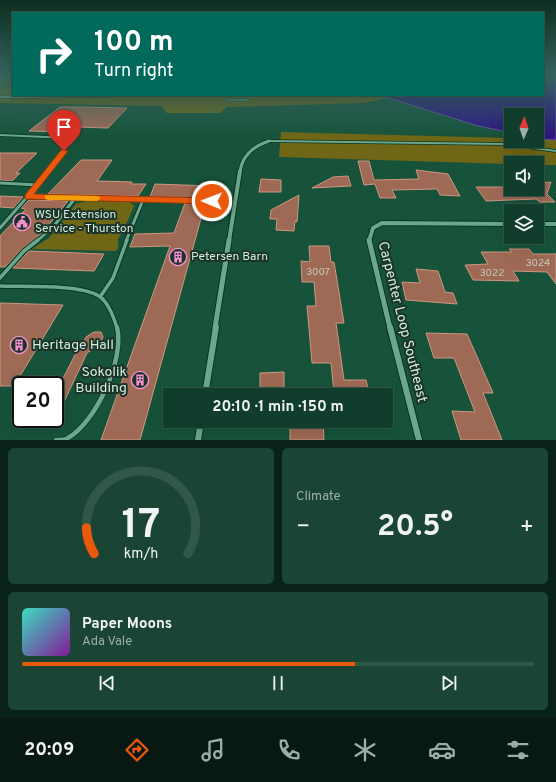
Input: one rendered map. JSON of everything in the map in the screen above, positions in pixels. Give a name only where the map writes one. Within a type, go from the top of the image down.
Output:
[{"type":"street","points":[[0,97],[65,96]]},
{"type":"street","points":[[206,388],[241,165],[246,154],[269,141]]},
{"type":"street","name":"Carpenter Loop Southeast","points":[[419,440],[375,269],[369,239],[373,228],[382,223],[404,222],[504,224]]},
{"type":"street","points":[[544,224],[556,224]]},
{"type":"street","points":[[198,440],[200,428]]},
{"type":"lane","points":[[226,100],[247,100],[250,96]]},
{"type":"lane","points":[[0,135],[69,138],[64,151],[28,197],[0,228]]},
{"type":"lane","points":[[269,141],[504,144],[556,151]]},
{"type":"lane","points":[[0,183],[38,184]]},
{"type":"lane","points":[[28,197],[212,201]]},
{"type":"lane","points":[[0,278],[24,251],[54,226],[75,198]]},
{"type":"lane","points":[[100,297],[113,278],[143,200]]},
{"type":"lane","points":[[0,286],[86,290],[100,297],[114,318],[119,336],[117,357],[108,383],[88,421],[67,439],[56,440]]},
{"type":"shaded area","points":[[0,96],[391,97],[364,103],[227,107],[220,113],[167,113],[161,106],[0,103]]},
{"type":"shaded area","points":[[382,96],[556,96],[556,140],[544,139],[544,108],[504,108],[504,131],[475,125]]},
{"type":"shaded area","points":[[281,132],[504,138],[504,148],[544,148],[544,139],[556,140],[556,165],[544,165],[544,156],[504,156],[504,164],[279,157]]},
{"type":"shaded area","points":[[86,201],[130,202],[134,206],[118,239],[118,248],[116,251],[32,249],[49,238],[76,204]]},
{"type":"building","points":[[60,107],[127,108],[108,128],[78,127],[72,132],[29,131]]},
{"type":"building","points":[[0,153],[37,153],[16,173],[20,173],[12,181],[0,180]]},
{"type":"building","points":[[81,160],[112,160],[97,181],[146,184],[138,196],[48,194]]},
{"type":"building","points":[[358,161],[369,161],[374,180],[419,179],[416,170],[448,174],[460,196],[440,195],[437,189],[392,190],[396,198],[380,198],[375,184],[364,185]]},
{"type":"building","points":[[348,176],[351,186],[312,188],[333,177]]},
{"type":"building","points":[[261,179],[281,180],[281,192],[259,192]]},
{"type":"building","points":[[544,182],[551,182],[547,194],[555,202],[540,202],[536,199],[486,201],[476,187],[504,187],[504,196],[544,196]]},
{"type":"building","points":[[155,184],[211,186],[207,198],[150,197]]},
{"type":"building","points":[[299,195],[297,222],[295,221],[294,231],[276,230],[277,219],[270,219],[271,210]]},
{"type":"building","points":[[0,196],[23,197],[14,208],[0,207]]},
{"type":"building","points":[[29,200],[68,201],[42,233],[22,249],[5,267],[0,267],[0,236],[26,209],[21,208]]},
{"type":"building","points":[[185,203],[205,204],[140,440],[101,440],[170,246],[130,247],[135,234],[174,233]]},
{"type":"building","points":[[309,246],[329,246],[331,262],[334,262],[344,323],[336,323],[344,380],[366,380],[368,388],[334,388],[331,363],[312,363],[307,306],[316,306],[314,282],[302,282],[301,261],[310,262]]},
{"type":"building","points":[[509,249],[529,249],[533,254],[556,254],[556,284],[547,272],[513,271],[519,281],[473,280],[465,265],[488,264],[481,252],[512,252]]},
{"type":"building","points":[[29,251],[104,254],[94,271],[13,268]]},
{"type":"building","points":[[416,269],[438,271],[445,292],[453,293],[457,304],[406,300],[402,282],[420,283]]},
{"type":"building","name":"Heritage Hall","points":[[0,303],[63,305],[20,376],[12,376],[12,386],[0,386]]},
{"type":"building","points":[[94,332],[101,332],[103,337],[100,344],[87,353],[64,402],[64,376],[86,337]]},
{"type":"building","points":[[426,333],[467,334],[493,393],[483,393],[502,440],[461,440],[452,411],[475,412],[454,358],[434,358]]},
{"type":"building","points":[[284,372],[284,388],[260,388],[260,373]]},
{"type":"building","points":[[290,428],[323,428],[324,440],[290,440]]},
{"type":"slow traffic","points":[[48,197],[97,198]]},
{"type":"place","name":"WSU Extension Service - Thurston","points":[[22,222]]},
{"type":"place","name":"Petersen Barn","points":[[178,257]]},
{"type":"place","name":"Heritage Hall","points":[[19,345]]},
{"type":"place","name":"Sokolik Building","points":[[140,380]]},
{"type":"route","points":[[64,151],[28,197],[212,201]]}]
